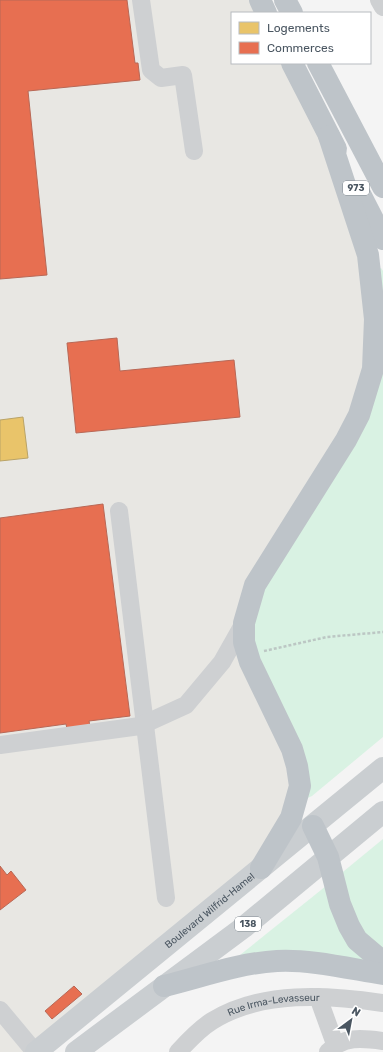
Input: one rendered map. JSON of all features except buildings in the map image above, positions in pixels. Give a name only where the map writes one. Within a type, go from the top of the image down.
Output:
[{"type":"highway","points":[[260,0],[266,12]]},
{"type":"highway","points":[[285,0],[291,12]]},
{"type":"highway","name":"973","points":[[293,64],[383,239]]},
{"type":"highway","name":"973","points":[[319,64],[383,187]]},
{"type":"highway","points":[[260,868],[291,818],[300,786],[298,766],[292,749],[250,662],[244,642],[244,624],[255,585],[346,440],[359,416],[373,369],[375,319],[368,255],[330,136]]},
{"type":"highway","points":[[313,826],[328,857],[340,904],[349,926],[357,940],[383,962]]},
{"type":"highway","points":[[164,986],[258,963],[279,960],[383,974]]},
{"type":"main road","name":"Boulevard Wilfrid-Hamel","points":[[35,1052],[383,768]]},
{"type":"main road","name":"138","points":[[76,1052],[244,926],[383,812]]},
{"type":"street","points":[[141,0],[151,70],[161,78],[183,75],[194,151]]},
{"type":"street","points":[[379,0],[383,8]]},
{"type":"street","points":[[119,511],[146,723],[166,898]]},
{"type":"street","points":[[0,745],[140,726],[186,705],[222,662],[244,624]]},
{"type":"street","points":[[318,997],[331,1048],[347,1040],[363,1038],[383,1041]]},
{"type":"street","name":"Rue Irma-Levasseur","points":[[178,1052],[200,1029],[213,1021],[233,1011],[263,1002],[318,997],[383,1003]]},
{"type":"street","points":[[0,1010],[35,1052]]},
{"type":"path","points":[[247,653],[265,651],[327,637],[383,632]]},
{"type":"shaded area","points":[[0,0],[260,0],[266,12],[231,12],[231,64],[293,64],[329,136],[375,319],[300,786],[261,868],[36,1052],[0,1052]]},
{"type":"green space","points":[[381,268],[383,271],[383,737],[312,796],[301,801],[252,637],[258,598],[353,441],[377,270]]},
{"type":"green space","points":[[383,839],[383,954],[362,938],[338,876]]},
{"type":"green space","points":[[326,886],[367,963],[240,955]]}]
